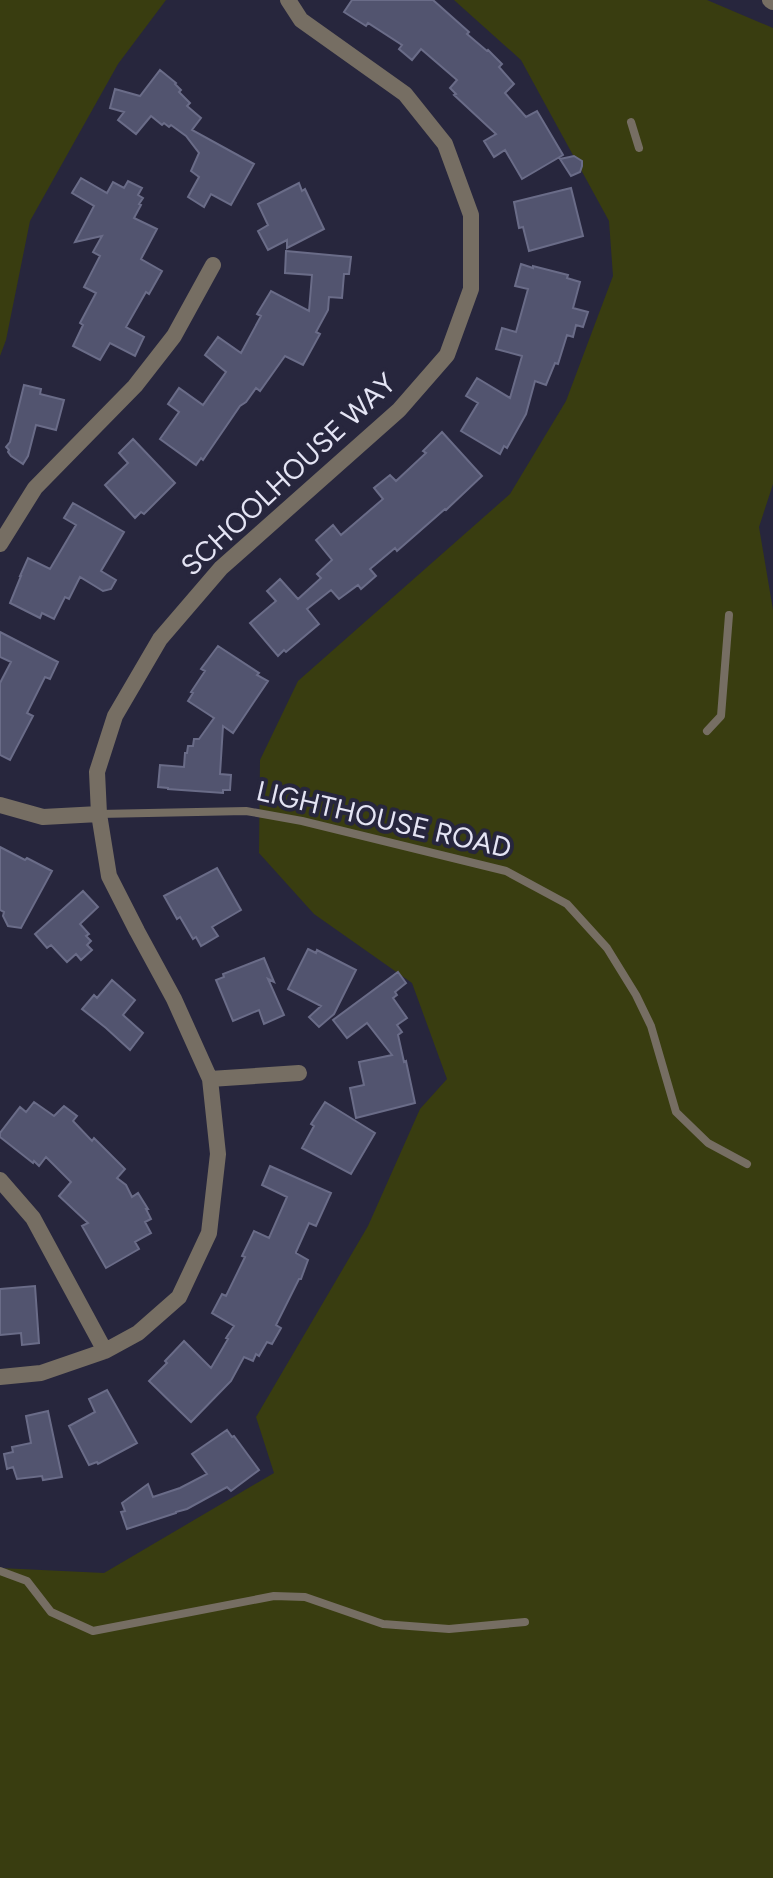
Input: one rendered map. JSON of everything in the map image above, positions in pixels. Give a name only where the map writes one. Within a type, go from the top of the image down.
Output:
[{"type":"street","name":"SCHOOLHOUSE WAY","points":[[0,1377],[41,1373],[105,1351],[138,1333],[179,1297],[209,1233],[218,1154],[210,1079],[174,999],[109,876],[99,814],[97,772],[115,716],[160,639],[221,568],[399,410],[447,355],[471,289],[471,215],[445,144],[405,94],[301,20],[288,0]]},
{"type":"street","points":[[0,544],[35,488],[135,386],[174,336],[213,265]]},
{"type":"street","name":"LIGHTHOUSE ROAD","points":[[0,805],[43,817],[99,814]]},
{"type":"street","points":[[210,1079],[299,1073]]},
{"type":"street","points":[[0,1180],[33,1218],[105,1351]]},
{"type":"lane","points":[[631,122],[639,148]]},
{"type":"lane","points":[[707,731],[721,716],[729,615]]},
{"type":"lane","name":"LIGHTHOUSE ROAD","points":[[99,814],[246,811],[302,821],[506,871],[567,904],[607,948],[651,1026],[676,1112],[708,1143],[747,1164]]},
{"type":"lane","points":[[0,1571],[27,1581],[51,1612],[93,1631],[274,1596],[305,1597],[383,1624],[449,1629],[525,1622]]},
{"type":"green space","points":[[0,0],[166,0],[118,64],[30,221],[0,356]]},
{"type":"green space","points":[[454,0],[707,0],[773,28],[773,484],[759,527],[773,610],[773,1878],[0,1878],[0,1568],[104,1573],[274,1473],[256,1417],[368,1226],[420,1109],[447,1079],[412,983],[314,914],[259,853],[260,760],[298,681],[510,494],[566,401],[613,276],[609,221],[521,60]]},
{"type":"building","points":[[352,0],[433,0],[502,64],[499,67],[514,84],[505,93],[526,117],[537,111],[563,155],[522,179],[505,150],[494,157],[484,141],[496,134],[454,95],[450,88],[457,80],[421,49],[412,60],[399,49],[402,45],[344,12]]},
{"type":"building","points":[[160,70],[176,83],[181,90],[179,92],[190,103],[187,106],[201,118],[192,130],[254,164],[231,205],[211,194],[204,207],[188,197],[199,177],[191,171],[199,153],[186,136],[151,116],[136,134],[118,120],[124,112],[110,108],[115,89],[140,96]]},
{"type":"building","points":[[574,156],[582,161],[582,166],[580,172],[571,176],[560,159]]},
{"type":"building","points":[[81,178],[107,193],[113,182],[124,188],[128,181],[142,188],[138,195],[143,198],[134,218],[157,229],[141,259],[162,271],[126,327],[144,337],[135,356],[110,343],[100,360],[73,346],[83,325],[80,323],[96,293],[84,287],[100,256],[93,252],[102,236],[75,242],[94,206],[72,193]]},
{"type":"building","points":[[299,183],[302,191],[305,189],[324,229],[287,248],[287,240],[268,250],[258,231],[268,225],[258,204]]},
{"type":"building","points":[[571,188],[583,236],[529,251],[523,227],[519,228],[514,202]]},
{"type":"building","points":[[286,251],[351,257],[349,274],[344,274],[342,298],[329,297],[328,310],[316,332],[320,334],[303,365],[285,356],[260,391],[256,388],[240,406],[203,460],[201,458],[196,465],[160,439],[179,412],[168,404],[179,388],[203,405],[226,372],[205,355],[218,337],[241,353],[261,316],[257,314],[271,291],[309,311],[312,275],[285,273]]},
{"type":"building","points":[[521,264],[568,275],[567,278],[580,282],[573,308],[588,312],[583,327],[576,325],[573,337],[567,335],[558,364],[555,363],[546,385],[535,381],[526,414],[507,448],[504,446],[500,454],[461,431],[478,403],[466,396],[477,378],[510,398],[522,356],[496,349],[502,328],[516,332],[528,289],[515,286]]},
{"type":"building","points":[[24,385],[41,389],[40,394],[64,400],[56,430],[36,425],[23,464],[11,456],[6,447],[10,442]]},
{"type":"building","points":[[442,432],[482,476],[397,551],[395,548],[370,569],[376,576],[361,589],[358,585],[339,599],[331,590],[307,609],[319,624],[278,656],[250,623],[276,601],[267,591],[280,579],[298,599],[321,578],[317,574],[332,560],[316,540],[333,525],[341,535],[383,499],[374,488],[390,475],[396,481],[426,453],[423,451]]},
{"type":"building","points":[[133,439],[175,483],[144,514],[141,512],[135,518],[105,485],[128,463],[119,453]]},
{"type":"building","points":[[73,503],[124,532],[101,571],[116,580],[111,589],[103,591],[80,577],[54,619],[42,613],[40,618],[10,603],[28,558],[50,569],[76,525],[64,518]]},
{"type":"building","points":[[0,632],[58,662],[50,679],[45,677],[27,713],[33,716],[10,760],[0,755],[0,683],[11,662],[0,657]]},
{"type":"building","points":[[218,646],[268,681],[233,733],[223,726],[220,774],[231,775],[230,790],[223,790],[223,793],[158,787],[160,765],[184,767],[188,746],[193,746],[194,739],[199,739],[214,718],[188,701],[205,671],[201,669]]},
{"type":"building","points":[[0,847],[52,871],[21,928],[8,926],[4,912],[0,910]]},
{"type":"building","points":[[217,868],[241,910],[212,927],[218,936],[201,946],[180,917],[177,919],[164,896]]},
{"type":"building","points":[[83,891],[98,907],[80,924],[89,934],[86,936],[91,941],[87,945],[92,950],[81,960],[76,954],[67,962],[51,945],[47,948],[35,934]]},
{"type":"building","points":[[308,949],[316,953],[317,950],[356,970],[334,1014],[319,1027],[309,1017],[321,1006],[288,989]]},
{"type":"building","points":[[264,958],[274,982],[268,979],[284,1015],[264,1024],[259,1010],[233,1021],[216,980],[224,977],[223,974]]},
{"type":"building","points":[[398,972],[406,983],[395,992],[397,995],[393,998],[407,1018],[397,1025],[402,1032],[398,1035],[415,1103],[356,1118],[350,1088],[364,1085],[359,1062],[392,1055],[367,1023],[347,1038],[333,1020]]},
{"type":"building","points":[[112,980],[135,1000],[123,1015],[143,1033],[130,1050],[82,1009],[94,995],[97,998]]},
{"type":"building","points":[[34,1102],[54,1116],[64,1106],[77,1116],[73,1121],[125,1169],[117,1178],[126,1185],[132,1197],[138,1193],[148,1209],[151,1219],[145,1222],[151,1233],[135,1242],[139,1249],[106,1268],[82,1226],[88,1223],[59,1196],[71,1182],[46,1157],[39,1166],[0,1137],[20,1107],[26,1112]]},
{"type":"building","points":[[325,1102],[375,1133],[351,1174],[302,1148],[314,1126],[311,1124]]},
{"type":"building","points":[[270,1166],[331,1193],[316,1226],[309,1223],[296,1252],[308,1260],[276,1325],[281,1328],[272,1344],[267,1342],[253,1361],[244,1357],[231,1381],[191,1422],[149,1381],[184,1341],[211,1368],[228,1339],[234,1326],[212,1313],[222,1294],[226,1296],[254,1231],[269,1238],[287,1197],[262,1185]]},
{"type":"building","points":[[35,1286],[39,1343],[22,1345],[21,1333],[0,1335],[0,1289]]},
{"type":"building","points":[[107,1390],[137,1443],[98,1464],[89,1465],[69,1426],[95,1412],[89,1399]]},
{"type":"building","points":[[48,1411],[62,1477],[17,1479],[13,1467],[7,1469],[4,1454],[13,1452],[12,1447],[31,1443],[26,1416]]},
{"type":"building","points":[[227,1430],[259,1470],[231,1491],[227,1487],[187,1509],[127,1529],[121,1512],[125,1511],[122,1503],[148,1484],[153,1497],[207,1474],[192,1454]]}]
